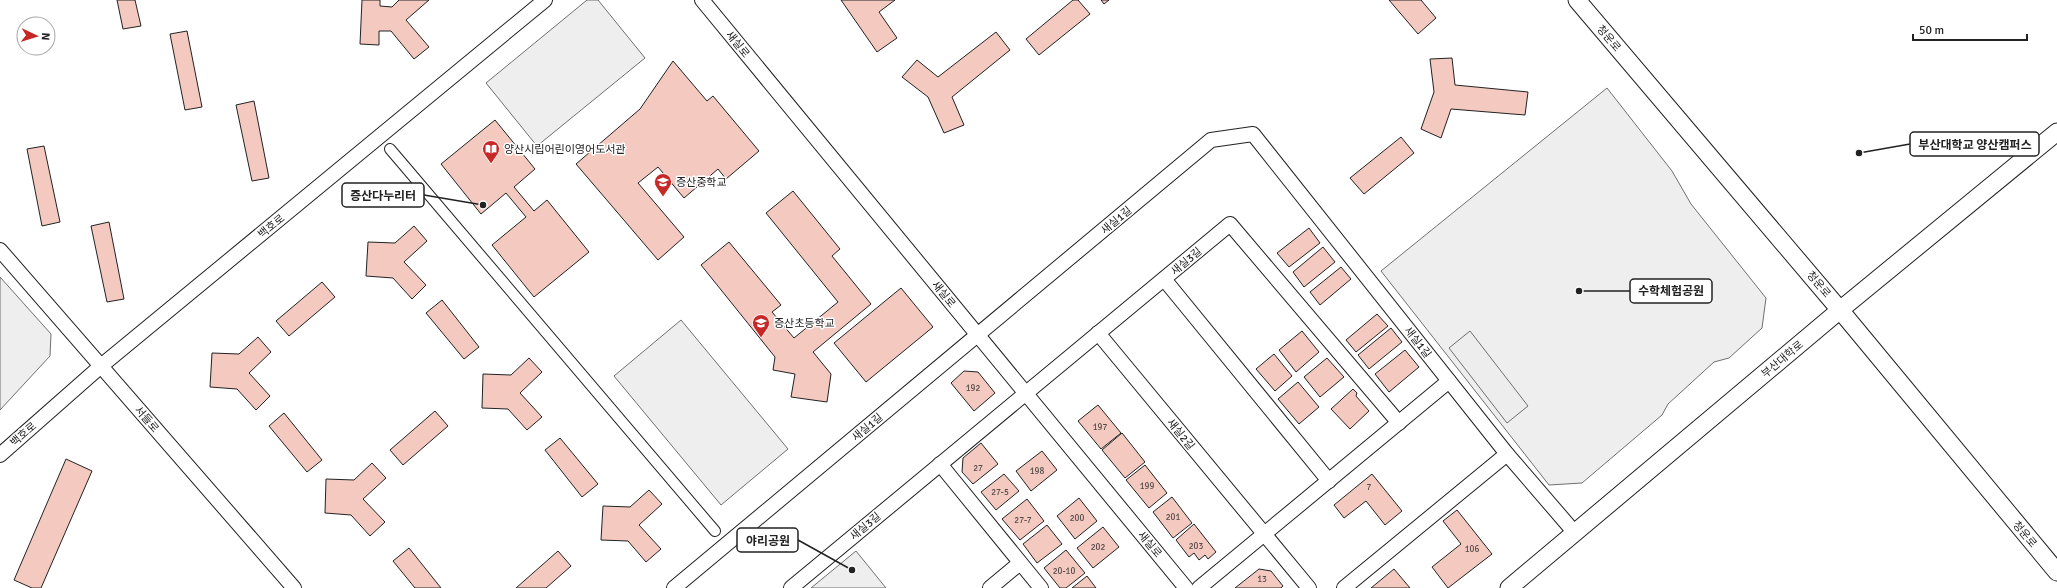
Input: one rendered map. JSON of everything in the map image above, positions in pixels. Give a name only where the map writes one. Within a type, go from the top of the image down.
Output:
[{"type":"street","name":"백호로","points":[[0,455],[101,366],[545,0]]},
{"type":"street","name":"새실로","points":[[702,0],[1186,588]]},
{"type":"street","name":"청운로","points":[[1577,0],[1840,310],[2057,572]]},
{"type":"street","name":"부산대학로","points":[[1509,588],[1840,310],[2057,132]]},
{"type":"street","name":"새실1길","points":[[674,588],[1211,140],[1253,134],[1449,381],[1575,534]]},
{"type":"street","points":[[390,149],[715,531]]},
{"type":"street","name":"새실3길","points":[[790,588],[1230,224],[1399,424]]},
{"type":"street","name":"서들로","points":[[0,250],[294,588]]},
{"type":"street","points":[[1164,279],[1329,481]]},
{"type":"street","name":"새실2길","points":[[1098,333],[1264,535]]},
{"type":"street","points":[[1199,588],[1399,424],[1449,381]]},
{"type":"street","points":[[1344,588],[1508,454]]},
{"type":"street","points":[[940,464],[1041,588]]},
{"type":"street","points":[[1264,535],[1309,588]]},
{"type":"street","points":[[990,588],[1020,563]]},
{"type":"shaded area","points":[[587,0],[598,0],[645,58],[537,146],[486,83]]},
{"type":"shaded area","points":[[1607,88],[1672,171],[1691,204],[1766,298],[1762,328],[1729,358],[1714,362],[1668,404],[1662,415],[1582,483],[1549,485],[1381,271]]},
{"type":"shaded area","points":[[0,277],[51,334],[50,356],[0,410]]},
{"type":"shaded area","points":[[681,320],[788,449],[721,505],[614,376]]},
{"type":"shaded area","points":[[1470,331],[1528,406],[1507,423],[1449,348]]},
{"type":"shaded area","points":[[856,551],[886,588],[811,588]]},
{"type":"building","points":[[117,0],[135,0],[141,26],[123,29]]},
{"type":"building","points":[[362,0],[380,0],[380,6],[392,7],[399,0],[429,0],[406,20],[429,47],[414,59],[391,31],[379,31],[379,45],[360,44]]},
{"type":"building","points":[[841,0],[895,0],[879,12],[897,38],[877,52]]},
{"type":"building","points":[[1073,0],[1078,0],[1090,14],[1039,55],[1026,39]]},
{"type":"building","points":[[1101,0],[1109,0],[1104,4]]},
{"type":"building","points":[[1389,0],[1421,0],[1436,18],[1418,34]]},
{"type":"building","points":[[187,31],[202,107],[185,110],[170,34]]},
{"type":"building","points":[[996,32],[1010,50],[952,97],[964,125],[944,133],[928,97],[902,77],[917,60],[938,77]]},
{"type":"building","points":[[1452,58],[1455,85],[1528,92],[1525,115],[1451,109],[1441,138],[1421,129],[1434,92],[1430,59]]},
{"type":"building","points":[[673,61],[707,101],[713,96],[759,151],[726,179],[718,169],[684,198],[658,167],[638,183],[684,237],[658,260],[576,164],[640,109]]},
{"type":"building","points":[[254,101],[269,178],[252,181],[236,105]]},
{"type":"building","points":[[495,120],[535,169],[514,187],[534,211],[547,200],[589,252],[534,297],[492,245],[526,217],[506,193],[481,214],[441,164]]},
{"type":"building","points":[[1401,137],[1414,153],[1364,194],[1350,178]]},
{"type":"building","points":[[44,146],[60,222],[42,226],[27,149]]},
{"type":"building","points":[[793,191],[840,249],[832,256],[871,304],[813,352],[831,374],[827,402],[791,397],[795,374],[773,370],[775,357],[701,265],[729,242],[781,305],[772,312],[794,338],[838,302],[766,213]]},
{"type":"building","points":[[109,222],[124,299],[107,302],[91,226]]},
{"type":"building","points":[[414,226],[427,241],[404,262],[426,285],[412,299],[393,278],[366,276],[368,242],[395,243]]},
{"type":"building","points":[[1309,228],[1320,243],[1289,267],[1277,253]]},
{"type":"building","points":[[1323,247],[1335,262],[1304,287],[1293,272]]},
{"type":"building","points":[[1341,267],[1351,279],[1320,305],[1310,292]]},
{"type":"building","points":[[322,282],[335,297],[289,336],[276,321]]},
{"type":"building","points":[[901,288],[933,327],[866,382],[834,343]]},
{"type":"building","points":[[442,300],[479,347],[464,359],[426,313]]},
{"type":"building","points":[[1377,314],[1388,326],[1356,352],[1346,340]]},
{"type":"building","points":[[1391,328],[1402,342],[1369,369],[1358,355]]},
{"type":"building","points":[[1302,331],[1319,352],[1296,372],[1279,350]]},
{"type":"building","points":[[258,337],[271,352],[249,373],[270,396],[256,410],[237,389],[210,387],[212,353],[239,354]]},
{"type":"building","points":[[1405,350],[1419,367],[1389,392],[1375,374]]},
{"type":"building","points":[[1274,354],[1292,376],[1275,391],[1256,369]]},
{"type":"building","points":[[529,358],[542,372],[520,393],[542,417],[527,430],[508,409],[482,408],[483,374],[511,375]]},
{"type":"building","points":[[1327,358],[1344,377],[1320,397],[1304,377]]},
{"type":"building","points":[[964,371],[978,372],[995,393],[974,411],[951,383]]},
{"type":"building","points":[[1298,382],[1319,407],[1299,424],[1278,399]]},
{"type":"building","points":[[1353,389],[1357,393],[1356,396],[1369,411],[1350,429],[1331,409]]},
{"type":"building","points":[[1098,405],[1121,433],[1101,449],[1078,421]]},
{"type":"building","points":[[435,411],[448,426],[403,465],[390,450]]},
{"type":"building","points":[[284,413],[322,460],[307,472],[269,426]]},
{"type":"building","points":[[1122,433],[1145,462],[1125,478],[1102,450]]},
{"type":"building","points":[[560,438],[598,484],[582,497],[545,450]]},
{"type":"building","points":[[981,443],[998,464],[973,484],[962,472],[963,458]]},
{"type":"building","points":[[1042,451],[1057,470],[1031,491],[1016,471]]},
{"type":"building","points":[[66,459],[92,471],[41,588],[32,588],[14,580]]},
{"type":"building","points":[[372,463],[386,478],[363,499],[385,522],[370,536],[351,515],[325,513],[326,479],[354,480]]},
{"type":"building","points":[[1145,465],[1167,493],[1149,508],[1126,480]]},
{"type":"building","points":[[1004,474],[1019,491],[996,510],[981,492]]},
{"type":"building","points":[[1372,474],[1402,511],[1385,525],[1366,501],[1344,518],[1334,505]]},
{"type":"building","points":[[649,490],[662,504],[639,525],[661,549],[646,562],[628,541],[601,540],[603,506],[630,507]]},
{"type":"building","points":[[1172,497],[1192,523],[1173,538],[1153,512]]},
{"type":"building","points":[[1079,498],[1097,521],[1075,539],[1057,516]]},
{"type":"building","points":[[1027,499],[1044,521],[1020,540],[1002,519]]},
{"type":"building","points":[[1457,510],[1492,554],[1448,588],[1432,567],[1461,544],[1443,521]]},
{"type":"building","points":[[1194,524],[1216,552],[1208,559],[1205,555],[1199,560],[1194,553],[1189,557],[1176,540]]},
{"type":"building","points":[[1047,525],[1062,544],[1037,563],[1023,544]]},
{"type":"building","points":[[1103,527],[1119,547],[1093,568],[1077,548]]},
{"type":"building","points":[[409,548],[441,588],[415,588],[393,561]]},
{"type":"building","points":[[1066,550],[1085,573],[1066,588],[1060,588],[1044,568]]},
{"type":"building","points":[[558,551],[571,566],[546,588],[516,588]]},
{"type":"building","points":[[1259,569],[1271,571],[1283,586],[1281,588],[1235,588]]},
{"type":"building","points":[[1394,569],[1410,588],[1371,588]]},
{"type":"building","points":[[1087,576],[1096,588],[1072,588]]},
{"type":"place","name":"부산대학교 양산캠퍼스","points":[[1859,153]]},
{"type":"place","name":"양산시립어린이영어도서관","points":[[491,164]]},
{"type":"place","name":"증산중학교","points":[[663,197]]},
{"type":"place","name":"증산다누리터","points":[[483,205]]},
{"type":"place","name":"수학체험공원","points":[[1579,291]]},
{"type":"place","name":"증산초등학교","points":[[761,338]]},
{"type":"place","name":"야리공원","points":[[852,570]]}]
